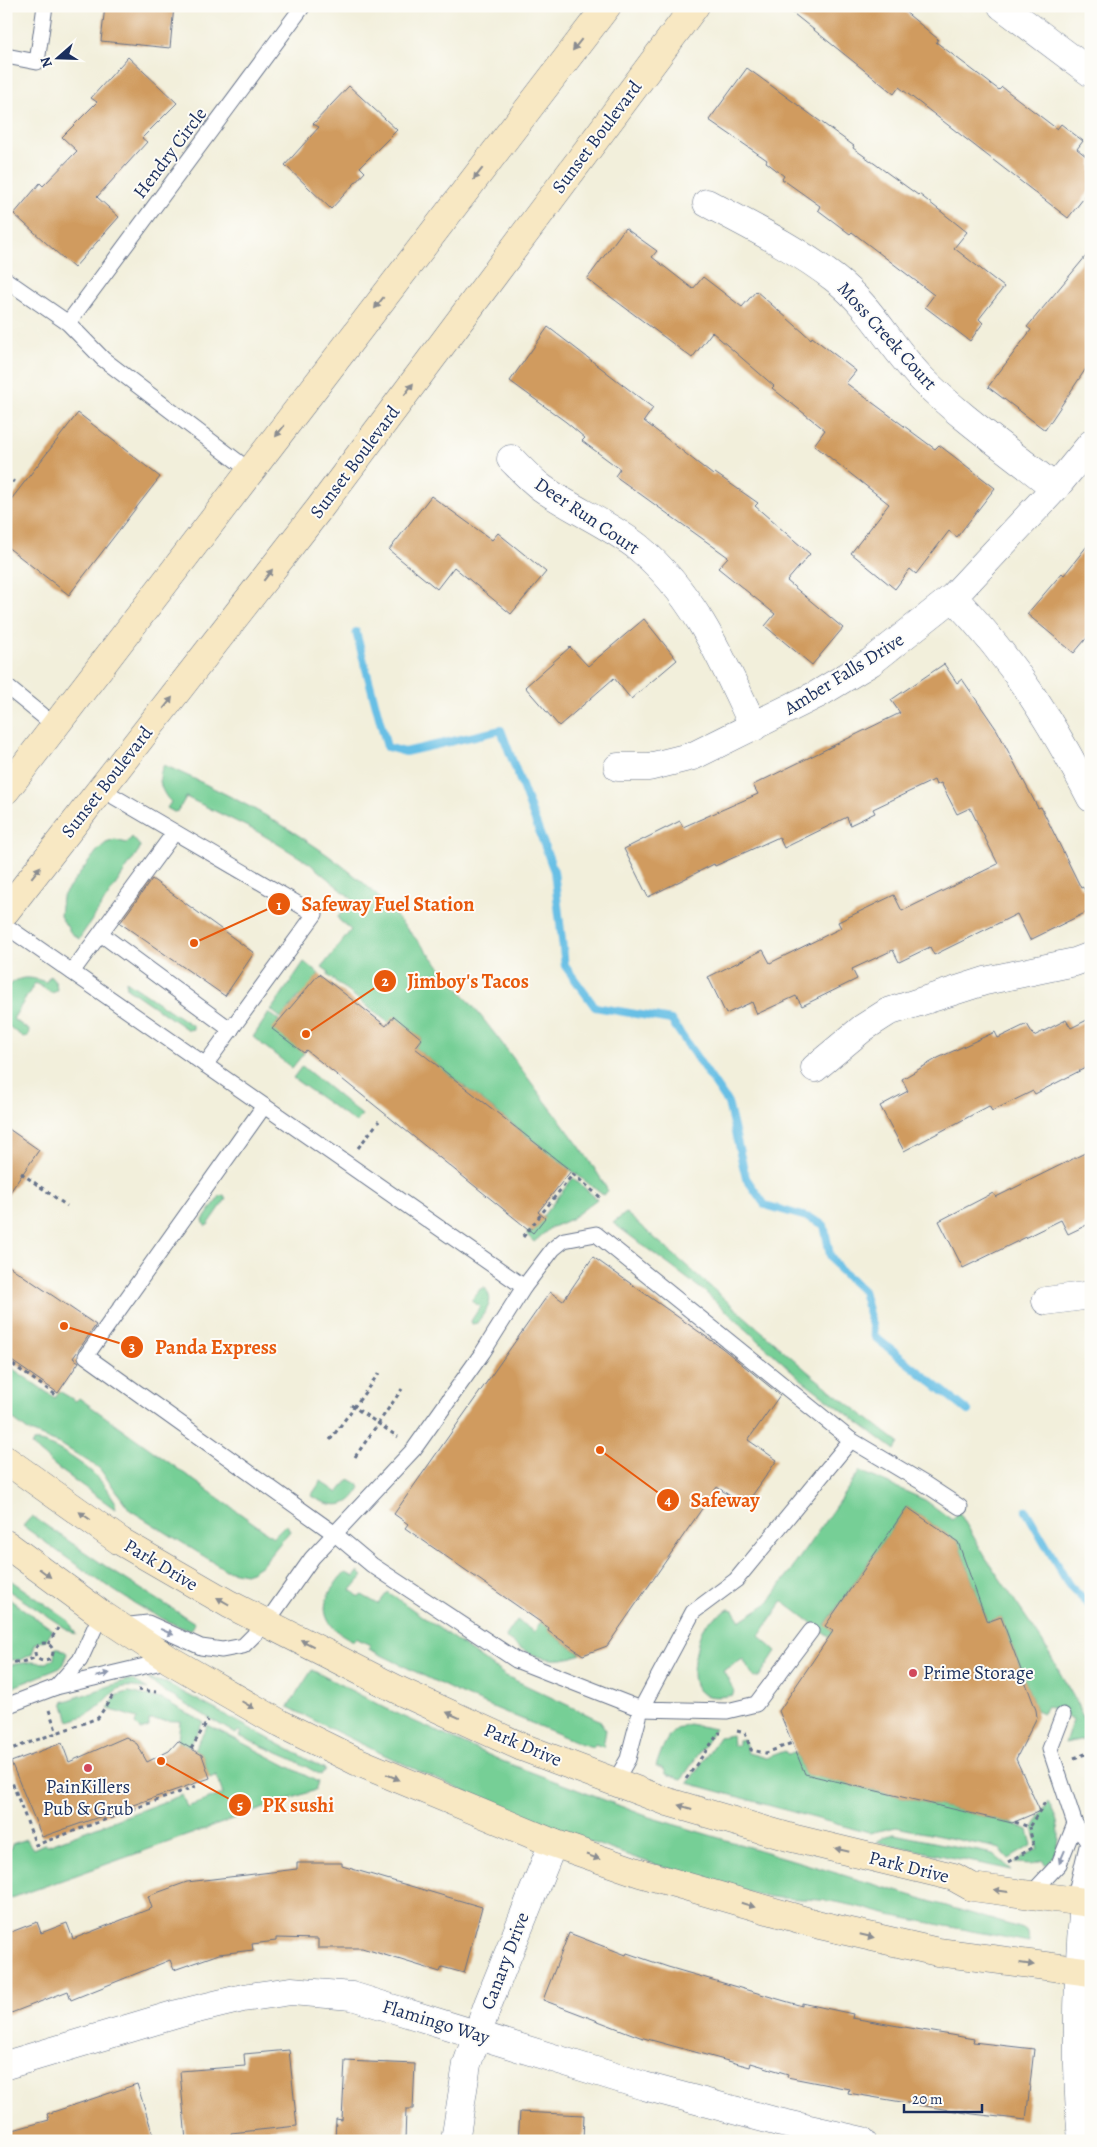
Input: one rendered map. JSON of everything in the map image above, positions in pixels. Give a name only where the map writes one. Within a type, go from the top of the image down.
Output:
[{"type":"main road","points":[[6,790],[607,6]]},
{"type":"main road","name":"Sunset Boulevard","points":[[6,911],[319,509],[696,6]]},
{"type":"main road","name":"Park Drive","points":[[6,1460],[120,1540],[229,1604],[400,1691],[522,1747],[668,1802],[792,1838],[954,1877],[972,1887],[1083,1902]]},
{"type":"main road","points":[[6,1544],[170,1660],[281,1724],[356,1761],[553,1843],[640,1873],[820,1925],[938,1952],[1084,1972]]},
{"type":"street","points":[[1002,6],[1091,73]]},
{"type":"street","name":"Moss Creek Court","points":[[707,203],[797,253],[835,278],[868,309],[922,379],[955,409],[1055,488]]},
{"type":"street","name":"Amber Falls Drive","points":[[618,767],[648,767],[693,756],[818,694],[871,662],[952,597],[1055,488],[1091,444]]},
{"type":"street","name":"Deer Run Court","points":[[511,459],[540,487],[612,528],[640,549],[670,580],[694,610],[716,645],[754,727]]},
{"type":"street","points":[[952,597],[1023,680],[1058,735],[1091,798]]},
{"type":"street","points":[[815,1068],[863,1028],[888,1012],[985,981],[1075,962],[1091,956]]},
{"type":"street","points":[[1046,1301],[1091,1295]]},
{"type":"street","name":"Canary Drive","points":[[454,2141],[467,2064],[553,1843]]},
{"type":"street","points":[[1082,2141],[1078,2093],[1084,1972],[1083,1902]]},
{"type":"street","name":"Flamingo Way","points":[[6,2065],[177,2014],[243,1998],[291,1991],[352,1996],[644,2086],[778,2122],[862,2141]]},
{"type":"lane","points":[[6,56],[37,62],[44,6]]},
{"type":"lane","name":"Hendry Circle","points":[[68,323],[303,6]]},
{"type":"lane","points":[[6,280],[68,323],[103,358],[250,471]]},
{"type":"lane","points":[[6,686],[55,726]]},
{"type":"lane","points":[[101,789],[315,914],[205,1065]]},
{"type":"lane","points":[[72,972],[174,833]]},
{"type":"lane","points":[[6,926],[524,1287]]},
{"type":"lane","points":[[101,934],[232,1030]]},
{"type":"lane","points":[[264,1106],[86,1356],[335,1534],[372,1565],[516,1660],[641,1709],[727,1711],[756,1704],[811,1631]]},
{"type":"lane","points":[[56,1687],[111,1620],[148,1624],[201,1648],[222,1650],[243,1646],[267,1622],[312,1558],[414,1449],[484,1352],[524,1287],[553,1249],[564,1240],[596,1234],[851,1440],[925,1484],[960,1508]]},
{"type":"lane","points":[[614,1783],[628,1759],[641,1709],[694,1612],[736,1580],[851,1440]]},
{"type":"lane","points":[[6,1706],[56,1687],[170,1660]]},
{"type":"lane","points":[[1063,1715],[1050,1749],[1075,1824],[1088,1842],[1083,1902]]},
{"type":"lane","points":[[1030,1895],[1059,1864],[1075,1824]]},
{"type":"path","points":[[6,476],[14,482]]},
{"type":"path","points":[[370,1132],[379,1121]]},
{"type":"path","points":[[21,1173],[68,1206]]},
{"type":"path","points":[[523,1237],[573,1174],[600,1197]]},
{"type":"path","points":[[6,1243],[10,1238]]},
{"type":"path","points":[[6,1360],[56,1395]]},
{"type":"path","points":[[330,1440],[353,1406],[379,1373]]},
{"type":"path","points":[[355,1458],[402,1389]]},
{"type":"path","points":[[353,1406],[414,1449]]},
{"type":"path","points":[[48,1644],[58,1628]]},
{"type":"path","points":[[6,1662],[22,1662],[36,1657],[41,1660],[50,1659],[53,1651],[48,1644],[42,1643],[37,1646],[36,1657]]},
{"type":"path","points":[[134,1690],[157,1692]]},
{"type":"path","points":[[6,1751],[98,1718],[115,1692]]},
{"type":"path","points":[[191,1748],[208,1720]]},
{"type":"path","points":[[683,1784],[719,1733],[737,1731],[745,1733],[751,1750],[766,1753],[792,1743]]},
{"type":"path","points":[[6,1784],[12,1782],[36,1845],[199,1785]]},
{"type":"path","points":[[1008,1862],[1034,1847],[1030,1827],[1048,1798]]},
{"type":"path","points":[[1015,1822],[1030,1827]]},
{"type":"green space","points":[[164,765],[245,804],[295,833],[373,891],[439,965],[483,1019],[579,1146],[608,1191],[603,1195],[415,1048],[422,1039],[394,1017],[389,1023],[327,975],[329,972],[322,967],[351,930],[338,917],[352,899],[309,863],[258,832],[186,797],[178,811],[174,812],[167,808],[171,802],[162,789],[160,780]]},
{"type":"green space","points":[[132,837],[140,846],[139,850],[79,939],[71,933],[60,916],[62,897],[97,851],[106,843],[115,840],[127,843]]},
{"type":"green space","points":[[304,962],[319,974],[302,997],[299,996],[281,1018],[271,1010]]},
{"type":"green space","points":[[50,976],[56,983],[57,991],[52,993],[35,983],[13,1019],[29,1030],[28,1036],[23,1037],[8,1026],[6,1028],[6,989],[20,979],[30,978],[46,982]]},
{"type":"green space","points":[[126,981],[193,1026],[193,1029],[188,1030],[127,988]]},
{"type":"green space","points":[[269,1013],[279,1020],[273,1029],[304,1053],[292,1068],[253,1037]]},
{"type":"green space","points":[[302,1066],[362,1115],[356,1123],[293,1078]]},
{"type":"green space","points":[[573,1178],[597,1199],[571,1219],[550,1228],[534,1242],[526,1234],[530,1231],[533,1233],[544,1218],[543,1216]]},
{"type":"green space","points":[[224,1195],[226,1199],[208,1225],[205,1226],[203,1220],[220,1196]]},
{"type":"green space","points":[[626,1213],[814,1377],[899,1443],[895,1450],[802,1380],[704,1291],[613,1223]]},
{"type":"green space","points":[[485,1288],[490,1298],[488,1306],[477,1323],[472,1324],[471,1321],[480,1307],[472,1301],[480,1289]]},
{"type":"green space","points":[[6,1364],[55,1398],[59,1391],[76,1401],[79,1398],[273,1537],[285,1525],[287,1525],[290,1531],[262,1565],[251,1572],[245,1574],[226,1570],[130,1510],[99,1468],[62,1445],[28,1431],[6,1414]]},
{"type":"green space","points":[[34,1442],[40,1442],[57,1449],[91,1471],[115,1501],[115,1509],[59,1469],[31,1445]]},
{"type":"green space","points":[[860,1471],[925,1500],[952,1520],[959,1512],[986,1558],[1042,1641],[1077,1703],[1091,1736],[1091,1756],[1084,1739],[1065,1743],[1073,1720],[1047,1706],[1043,1713],[1036,1710],[1001,1617],[987,1622],[958,1542],[907,1507],[825,1625],[833,1631],[830,1637],[783,1601],[759,1636],[776,1651],[759,1677],[754,1677],[743,1659],[723,1671],[734,1690],[733,1695],[710,1696],[702,1694],[697,1689],[693,1674],[694,1664],[699,1639],[704,1627],[729,1609],[733,1610],[740,1621],[768,1603]]},
{"type":"green space","points":[[349,1479],[358,1484],[360,1488],[350,1501],[344,1504],[331,1504],[311,1496],[321,1481],[338,1493]]},
{"type":"green space","points":[[32,1516],[117,1574],[195,1623],[191,1631],[148,1611],[126,1598],[23,1526]]},
{"type":"green space","points":[[358,1572],[363,1576],[351,1590],[359,1597],[362,1595],[378,1604],[388,1592],[506,1676],[599,1720],[606,1730],[603,1747],[595,1744],[593,1747],[582,1744],[461,1694],[369,1649],[370,1645],[356,1638],[354,1641],[339,1632],[333,1627],[326,1614],[327,1599],[341,1576],[346,1573],[354,1577]]},
{"type":"green space","points":[[6,1577],[69,1621],[76,1635],[6,1589]]},
{"type":"green space","points":[[6,1597],[53,1630],[47,1639],[35,1644],[32,1654],[21,1660],[6,1660]]},
{"type":"green space","points":[[517,1620],[534,1632],[541,1622],[549,1628],[548,1631],[581,1654],[561,1659],[551,1659],[524,1650],[507,1639],[506,1636]]},
{"type":"green space","points":[[55,1648],[59,1648],[67,1653],[64,1664],[60,1668],[6,1690],[6,1665],[32,1662],[47,1663],[54,1658]]},
{"type":"green space","points":[[312,1670],[387,1709],[502,1761],[649,1817],[1023,1929],[1028,1933],[1029,1942],[894,1916],[841,1903],[776,1898],[755,1894],[694,1877],[575,1836],[458,1789],[288,1707]]},
{"type":"green space","points":[[148,1679],[166,1683],[325,1769],[321,1775],[292,1759],[239,1736],[241,1732],[238,1731],[236,1734],[160,1689]]},
{"type":"green space","points":[[127,1680],[133,1680],[148,1689],[123,1687],[118,1689],[91,1713],[69,1721],[63,1702]]},
{"type":"green space","points":[[129,1692],[162,1699],[203,1722],[189,1747],[178,1741],[180,1721],[149,1720],[149,1727],[141,1730],[135,1724],[137,1718],[108,1709],[117,1695]]},
{"type":"green space","points":[[689,1724],[715,1729],[682,1779],[666,1774],[664,1769],[656,1766],[671,1734],[682,1726]]},
{"type":"green space","points":[[208,1725],[318,1782],[315,1790],[6,1900],[6,1850],[12,1848],[12,1844],[26,1839],[33,1849],[182,1795],[187,1807],[223,1794],[216,1775],[210,1778],[202,1755],[194,1750]]},
{"type":"green space","points":[[732,1735],[733,1746],[738,1745],[738,1740],[744,1739],[748,1753],[766,1758],[785,1751],[787,1754],[796,1753],[805,1774],[1012,1823],[1028,1830],[1032,1845],[1009,1859],[1000,1849],[993,1847],[896,1827],[869,1833],[688,1783],[719,1737]]},
{"type":"green space","points":[[1048,1802],[1058,1827],[1059,1835],[1056,1852],[1046,1866],[1042,1860],[1032,1864],[1014,1863],[1038,1848],[1033,1828]]},
{"type":"green space","points":[[894,1834],[993,1854],[1012,1870],[877,1842],[883,1837]]},
{"type":"building","points":[[105,6],[174,6],[170,48],[101,41]]},
{"type":"building","points":[[784,6],[898,6],[938,39],[936,42],[999,90],[1002,87],[1057,129],[1061,124],[1083,141],[1077,149],[1091,160],[1091,189],[1068,218],[899,87],[894,94]]},
{"type":"building","points":[[128,57],[177,103],[142,138],[147,142],[97,197],[119,217],[74,268],[14,214],[40,183],[43,186],[77,151],[62,137],[97,102],[91,98]]},
{"type":"building","points":[[747,68],[854,146],[853,148],[919,194],[967,232],[954,248],[1004,287],[979,319],[983,323],[970,341],[925,307],[934,295],[852,232],[850,234],[818,210],[820,206],[782,179],[784,176],[766,162],[767,160],[709,120]]},
{"type":"building","points":[[349,86],[397,130],[360,167],[365,172],[331,209],[285,165],[319,127],[313,124]]},
{"type":"building","points":[[625,228],[657,251],[652,257],[693,289],[703,277],[742,307],[756,291],[811,339],[812,337],[856,371],[846,383],[935,449],[939,445],[995,488],[957,537],[949,531],[916,574],[910,569],[895,589],[851,553],[889,504],[814,445],[825,430],[772,388],[774,386],[712,332],[692,358],[587,279]]},
{"type":"building","points":[[1091,250],[1091,361],[1045,430],[988,387],[1031,330],[1027,327]]},
{"type":"building","points":[[548,327],[653,408],[644,421],[713,475],[715,473],[758,503],[755,506],[810,554],[787,581],[843,628],[812,665],[765,626],[775,614],[718,568],[728,557],[615,476],[620,469],[582,441],[585,438],[566,422],[510,381]]},
{"type":"building","points":[[78,413],[160,477],[69,595],[6,546],[6,506]]},
{"type":"building","points":[[431,496],[492,540],[498,533],[546,572],[511,614],[454,567],[437,589],[389,550]]},
{"type":"building","points":[[1091,541],[1091,633],[1074,653],[1027,614],[1062,573],[1064,575]]},
{"type":"building","points":[[644,619],[677,660],[631,699],[614,678],[559,726],[525,687],[570,647],[588,666]]},
{"type":"building","points":[[944,664],[957,683],[962,679],[997,730],[1038,808],[1041,807],[1081,888],[1083,887],[1091,903],[1091,910],[1030,940],[1017,914],[934,955],[930,947],[899,962],[893,950],[852,969],[857,979],[802,1006],[796,996],[757,1014],[752,1002],[726,1014],[708,977],[763,950],[770,963],[841,928],[838,922],[894,895],[902,911],[998,864],[970,808],[957,814],[941,783],[936,785],[934,780],[873,809],[875,813],[850,825],[847,817],[784,848],[779,837],[715,866],[714,864],[648,897],[624,849],[680,821],[683,827],[758,794],[753,785],[900,713],[891,700]]},
{"type":"building","points":[[152,879],[254,953],[225,996],[120,923]]},
{"type":"building","points":[[319,974],[386,1026],[394,1016],[422,1039],[415,1048],[571,1171],[538,1212],[545,1218],[533,1233],[306,1050],[304,1053],[272,1029]]},
{"type":"building","points":[[1091,1018],[1091,1065],[1035,1094],[1033,1091],[992,1111],[989,1106],[904,1151],[880,1106],[908,1091],[902,1079],[938,1058],[995,1032],[998,1038],[1027,1024],[1034,1036],[1066,1020],[1071,1028]]},
{"type":"building","points":[[6,1127],[39,1150],[6,1198]]},
{"type":"building","points":[[1091,1150],[1091,1223],[1068,1234],[1061,1220],[963,1268],[939,1221],[993,1193],[996,1197]]},
{"type":"building","points":[[593,1257],[722,1348],[780,1395],[748,1440],[777,1460],[745,1506],[717,1487],[607,1646],[583,1655],[548,1631],[549,1628],[405,1528],[408,1524],[394,1514],[550,1292],[563,1301]]},
{"type":"building","points":[[6,1264],[96,1325],[73,1358],[79,1362],[58,1393],[6,1357]]},
{"type":"building","name":"Prime Storage","points":[[907,1507],[958,1542],[987,1622],[1001,1617],[1036,1710],[1037,1717],[1016,1759],[1040,1811],[1012,1823],[805,1774],[779,1711],[833,1631],[825,1626]]},
{"type":"building","points":[[126,1737],[137,1744],[147,1762],[169,1751],[178,1741],[202,1755],[210,1778],[42,1837],[11,1762],[62,1743],[69,1762]]},
{"type":"building","points":[[297,1863],[342,1863],[342,1866],[482,1907],[464,1973],[442,1967],[440,1972],[362,1948],[318,1948],[318,1939],[276,1938],[276,1941],[252,1944],[253,1950],[219,1954],[174,1970],[170,1960],[71,2000],[68,1991],[6,2015],[6,1934],[37,1922],[41,1933],[67,1923],[73,1939],[152,1908],[148,1896],[187,1882],[297,1869]]},
{"type":"building","points":[[569,1933],[626,1955],[627,1953],[668,1967],[802,2006],[802,2003],[853,2014],[852,2018],[974,2039],[973,2042],[1034,2049],[1026,2120],[973,2114],[848,2093],[849,2089],[787,2077],[788,2074],[751,2063],[750,2067],[640,2037],[543,2000]]},
{"type":"building","points":[[289,2050],[297,2126],[231,2133],[232,2138],[186,2141],[180,2071],[245,2066],[244,2054]]},
{"type":"building","points":[[345,2061],[415,2064],[413,2109],[406,2109],[405,2141],[335,2141],[336,2119],[342,2120]]},
{"type":"building","points":[[137,2084],[155,2141],[6,2141],[6,2132],[49,2120],[47,2114]]},
{"type":"building","points":[[520,2112],[584,2115],[583,2141],[518,2141]]},
{"type":"waterway","points":[[356,632],[387,747],[405,752],[501,730],[554,871],[565,966],[595,1007],[671,1020],[728,1103],[746,1178],[765,1205],[810,1218],[824,1225],[830,1255],[839,1269],[863,1291],[875,1337],[968,1411]]},
{"type":"waterway","points":[[1026,1511],[1069,1585],[1091,1607]]},
{"type":"place","name":"Safeway Fuel Station","points":[[194,943]]},
{"type":"place","name":"Jimboy's Tacos","points":[[306,1034]]},
{"type":"place","name":"Panda Express","points":[[64,1326]]},
{"type":"place","name":"Safeway","points":[[600,1450]]},
{"type":"place","name":"Prime Storage","points":[[913,1673]]},
{"type":"place","name":"PK sushi","points":[[161,1761]]},
{"type":"place","name":"PainKillers Pub & Grub","points":[[88,1768]]}]
